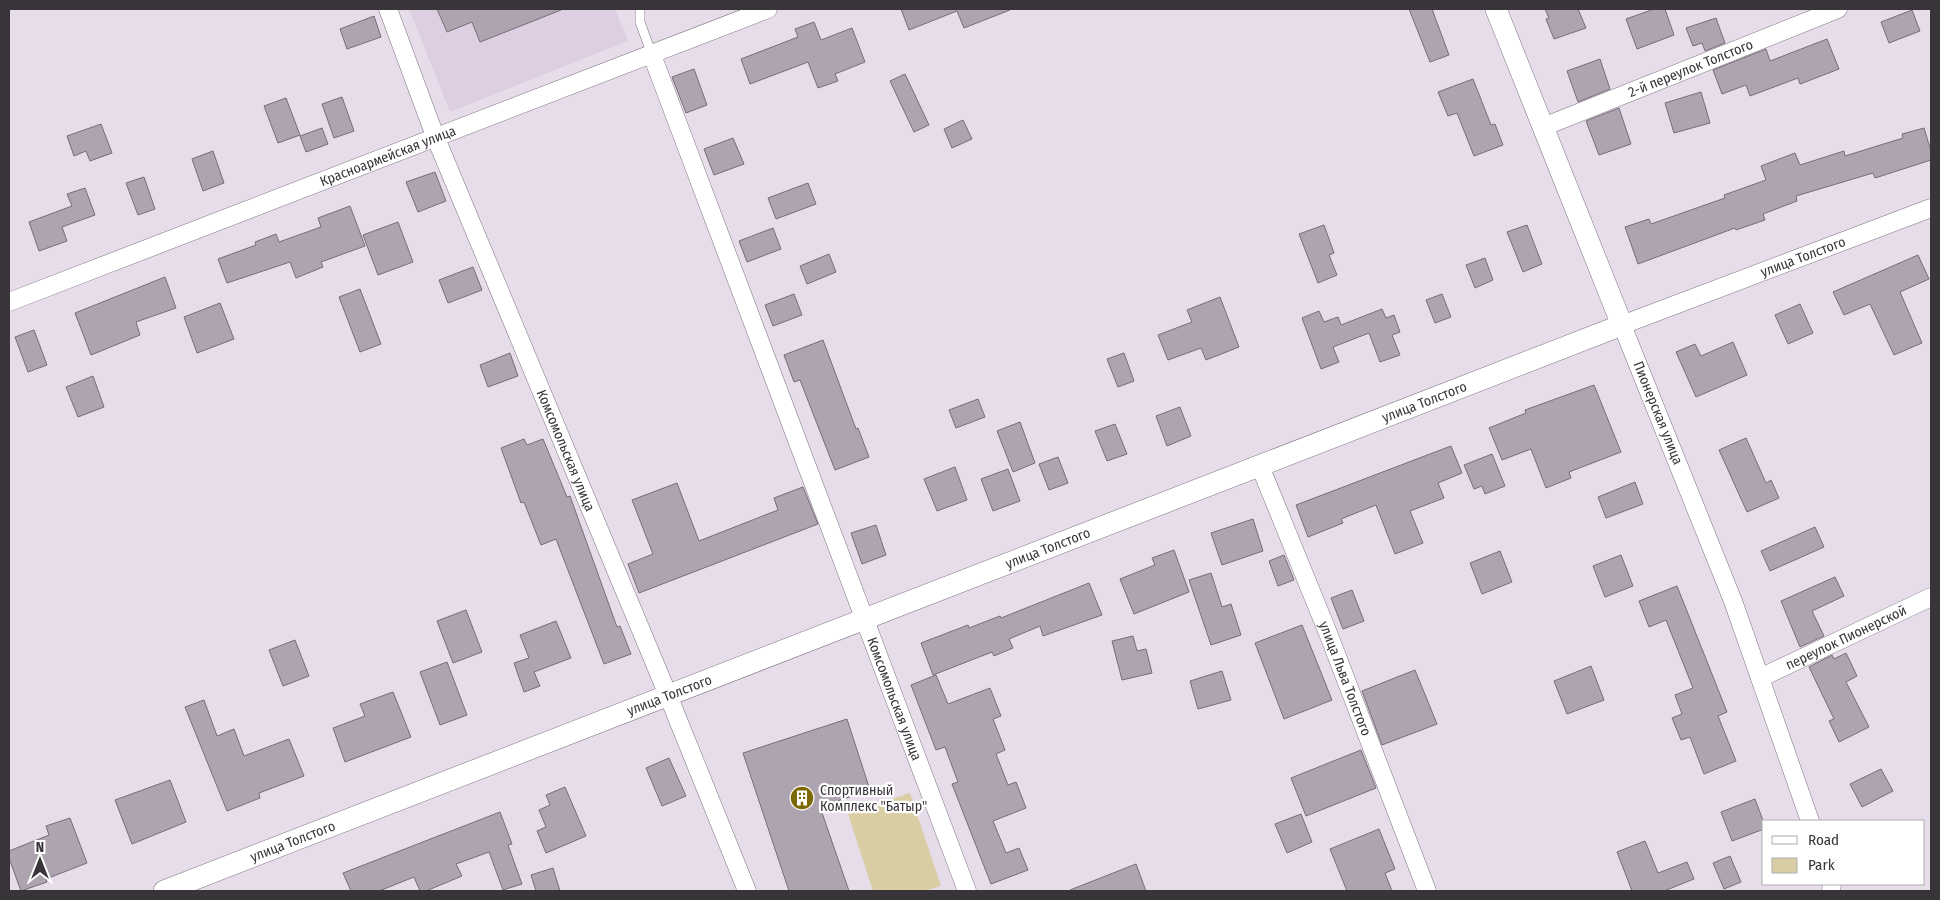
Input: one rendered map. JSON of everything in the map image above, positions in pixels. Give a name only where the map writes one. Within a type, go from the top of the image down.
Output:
[{"type":"street","name":"Комсомольская улица","points":[[388,9],[435,136],[668,695],[747,891]]},
{"type":"street","name":"Красноармейская улица","points":[[9,302],[768,9]]},
{"type":"street","name":"Пионерская улица","points":[[1496,9],[1734,602],[1810,820]]},
{"type":"street","name":"2-й переулок Толстого","points":[[1543,127],[1838,9]]},
{"type":"street","name":"Комсомольская улица","points":[[652,55],[968,891]]},
{"type":"street","name":"улица Толстого","points":[[164,891],[865,620],[1622,324],[1931,208]]},
{"type":"street","name":"улица Льва Толстого","points":[[1260,466],[1328,633],[1426,891]]},
{"type":"street","name":"переулок Пионерской","points":[[1760,678],[1931,597]]},
{"type":"lane","points":[[640,9],[640,22],[652,55]]},
{"type":"shaded area","points":[[409,9],[615,9],[628,41],[450,112]]},
{"type":"green space","points":[[910,793],[941,886],[924,891],[873,891],[848,814]]},
{"type":"building","points":[[437,9],[561,10],[480,42],[472,22],[447,32]]},
{"type":"building","points":[[901,9],[1010,10],[964,28],[957,11],[909,30]]},
{"type":"building","points":[[1409,9],[1432,9],[1449,55],[1430,62]]},
{"type":"building","points":[[1545,9],[1578,9],[1586,28],[1554,39],[1546,19],[1549,18]]},
{"type":"building","points":[[1654,9],[1665,9],[1674,35],[1637,49],[1626,19]]},
{"type":"building","points":[[1912,10],[1920,31],[1889,43],[1881,22]]},
{"type":"building","points":[[374,16],[381,37],[347,49],[340,29]]},
{"type":"building","points":[[1716,18],[1725,43],[1705,51],[1702,43],[1693,46],[1686,28]]},
{"type":"building","points":[[814,22],[821,40],[852,28],[865,62],[835,74],[838,81],[818,88],[808,62],[750,84],[741,59],[798,37],[795,29]]},
{"type":"building","points":[[1827,39],[1839,69],[1800,84],[1798,78],[1750,96],[1746,85],[1722,94],[1713,70],[1766,49],[1770,61]]},
{"type":"building","points":[[1600,59],[1610,89],[1578,102],[1567,71]]},
{"type":"building","points":[[694,69],[707,105],[686,113],[672,77]]},
{"type":"building","points":[[905,74],[929,125],[914,132],[890,81]]},
{"type":"building","points":[[1473,79],[1491,125],[1495,124],[1503,145],[1474,156],[1457,113],[1448,116],[1438,92]]},
{"type":"building","points":[[1701,92],[1710,123],[1674,133],[1665,103]]},
{"type":"building","points":[[342,97],[354,131],[334,138],[322,104]]},
{"type":"building","points":[[286,98],[300,135],[278,143],[264,106]]},
{"type":"building","points":[[1619,108],[1631,144],[1599,155],[1586,121]]},
{"type":"building","points":[[963,120],[972,139],[952,148],[944,129]]},
{"type":"building","points":[[101,124],[112,153],[90,161],[86,151],[74,156],[67,136]]},
{"type":"building","points":[[322,128],[328,144],[306,152],[300,136]]},
{"type":"building","points":[[1924,128],[1931,151],[1931,160],[1875,178],[1873,173],[1796,196],[1797,201],[1763,214],[1765,220],[1736,230],[1735,228],[1638,264],[1625,227],[1649,219],[1651,224],[1725,198],[1724,195],[1766,180],[1761,166],[1795,153],[1800,165],[1844,151],[1845,156],[1903,138],[1902,134]]},
{"type":"building","points":[[733,138],[744,164],[714,175],[704,149]]},
{"type":"building","points":[[213,151],[224,183],[203,191],[192,159]]},
{"type":"building","points":[[435,172],[446,201],[418,212],[406,182]]},
{"type":"building","points":[[144,177],[155,209],[138,215],[126,183]]},
{"type":"building","points":[[808,183],[816,204],[776,219],[768,198]]},
{"type":"building","points":[[85,188],[95,215],[62,227],[67,241],[39,251],[29,222],[72,206],[67,194]]},
{"type":"building","points":[[350,206],[365,246],[321,262],[323,267],[296,278],[290,262],[227,283],[218,259],[256,245],[255,242],[276,234],[279,242],[321,227],[318,218]]},
{"type":"building","points":[[398,222],[413,262],[378,275],[363,235]]},
{"type":"building","points":[[1324,225],[1334,253],[1329,255],[1337,275],[1318,283],[1299,234]]},
{"type":"building","points":[[1527,225],[1542,264],[1523,272],[1507,232]]},
{"type":"building","points":[[773,228],[781,249],[747,262],[739,241]]},
{"type":"building","points":[[829,254],[836,272],[807,284],[800,266]]},
{"type":"building","points":[[1918,255],[1929,279],[1900,292],[1922,343],[1894,355],[1870,304],[1844,315],[1833,292]]},
{"type":"building","points":[[1485,258],[1493,280],[1475,288],[1466,265]]},
{"type":"building","points":[[473,267],[482,290],[448,303],[439,280]]},
{"type":"building","points":[[165,277],[176,308],[136,322],[140,335],[91,355],[75,313]]},
{"type":"building","points":[[360,289],[381,344],[360,352],[339,297]]},
{"type":"building","points":[[794,294],[802,315],[773,326],[765,305]]},
{"type":"building","points":[[1442,294],[1451,317],[1435,323],[1426,300]]},
{"type":"building","points":[[1220,297],[1239,347],[1206,360],[1201,348],[1168,360],[1158,335],[1192,322],[1187,310]]},
{"type":"building","points":[[220,303],[234,339],[197,353],[184,317]]},
{"type":"building","points":[[1800,304],[1813,333],[1788,344],[1775,315]]},
{"type":"building","points":[[1382,309],[1386,318],[1394,315],[1400,332],[1392,335],[1400,355],[1380,362],[1369,333],[1333,347],[1339,362],[1321,369],[1302,318],[1319,311],[1324,322],[1338,317],[1341,325]]},
{"type":"building","points":[[34,330],[47,365],[28,372],[15,337]]},
{"type":"building","points":[[823,340],[856,429],[858,428],[869,457],[835,470],[800,380],[794,382],[784,355]]},
{"type":"building","points":[[1733,342],[1747,375],[1696,397],[1676,352],[1695,344],[1701,356]]},
{"type":"building","points":[[510,353],[518,376],[488,387],[480,365]]},
{"type":"building","points":[[1124,353],[1134,381],[1118,387],[1107,359]]},
{"type":"building","points":[[93,376],[104,407],[78,417],[66,387]]},
{"type":"building","points":[[1594,385],[1621,452],[1569,472],[1571,478],[1546,488],[1531,449],[1502,460],[1489,428],[1526,413],[1525,410]]},
{"type":"building","points":[[978,399],[985,417],[956,428],[949,410]]},
{"type":"building","points":[[1180,407],[1191,436],[1167,446],[1156,416]]},
{"type":"building","points":[[1020,422],[1035,463],[1013,472],[997,431]]},
{"type":"building","points":[[1115,424],[1127,454],[1107,461],[1095,431]]},
{"type":"building","points":[[1746,438],[1766,483],[1771,480],[1779,498],[1747,512],[1719,450]]},
{"type":"building","points":[[524,439],[527,445],[543,439],[567,497],[570,496],[617,627],[620,626],[631,654],[604,664],[556,539],[541,545],[524,502],[521,503],[501,448]]},
{"type":"building","points":[[1451,446],[1462,473],[1438,483],[1444,498],[1410,511],[1423,543],[1395,554],[1376,505],[1341,519],[1343,523],[1308,537],[1296,505]]},
{"type":"building","points":[[1492,454],[1505,486],[1485,494],[1482,486],[1474,489],[1464,465]]},
{"type":"building","points":[[1058,457],[1068,483],[1049,490],[1039,464]]},
{"type":"building","points":[[955,467],[967,500],[937,511],[924,479]]},
{"type":"building","points":[[1008,469],[1020,501],[993,511],[981,479]]},
{"type":"building","points":[[1635,482],[1643,504],[1606,518],[1598,497]]},
{"type":"building","points":[[677,483],[699,541],[778,510],[774,498],[803,487],[818,524],[639,593],[628,564],[653,554],[632,500]]},
{"type":"building","points":[[1253,519],[1263,551],[1222,565],[1211,533]]},
{"type":"building","points":[[876,525],[886,555],[862,564],[851,533]]},
{"type":"building","points":[[1815,527],[1824,547],[1770,571],[1761,551]]},
{"type":"building","points":[[1174,550],[1189,592],[1134,614],[1120,579],[1155,565],[1152,558]]},
{"type":"building","points":[[1500,551],[1512,582],[1482,594],[1470,563]]},
{"type":"building","points":[[1284,555],[1294,580],[1278,586],[1269,561]]},
{"type":"building","points":[[1621,555],[1633,586],[1605,597],[1593,566]]},
{"type":"building","points":[[1211,573],[1222,607],[1231,604],[1241,635],[1211,645],[1189,580]]},
{"type":"building","points":[[1835,577],[1844,596],[1812,611],[1824,636],[1800,647],[1781,601]]},
{"type":"building","points":[[1089,583],[1102,615],[1043,636],[1040,626],[1009,639],[1013,648],[994,656],[992,652],[933,675],[921,643],[968,625],[969,628],[1000,616],[1001,618]]},
{"type":"building","points":[[1677,586],[1727,712],[1718,716],[1736,761],[1704,774],[1690,737],[1681,740],[1672,718],[1682,714],[1675,695],[1693,688],[1666,620],[1649,627],[1639,601]]},
{"type":"building","points":[[1352,590],[1364,621],[1343,629],[1331,598]]},
{"type":"building","points":[[466,610],[482,652],[453,663],[437,621]]},
{"type":"building","points":[[556,621],[571,658],[534,672],[540,686],[524,692],[514,663],[529,658],[520,635]]},
{"type":"building","points":[[1302,625],[1332,700],[1284,719],[1255,643]]},
{"type":"building","points":[[1133,636],[1137,651],[1146,649],[1152,673],[1122,680],[1112,641]]},
{"type":"building","points":[[295,640],[309,676],[283,686],[269,650]]},
{"type":"building","points":[[1846,653],[1857,676],[1846,682],[1869,727],[1839,742],[1829,721],[1834,719],[1809,667],[1832,655],[1834,659]]},
{"type":"building","points":[[447,662],[467,715],[440,725],[420,672]]},
{"type":"building","points":[[1591,666],[1604,700],[1567,714],[1554,681]]},
{"type":"building","points":[[1415,670],[1437,724],[1382,745],[1362,691]]},
{"type":"building","points":[[1222,671],[1231,700],[1198,709],[1190,681]]},
{"type":"building","points":[[936,675],[948,704],[990,688],[1001,716],[993,719],[1005,750],[996,754],[1008,785],[1016,782],[1026,808],[993,821],[1006,853],[1019,848],[1028,870],[991,884],[952,784],[958,782],[945,747],[936,750],[911,685]]},
{"type":"building","points":[[393,692],[411,737],[345,762],[333,728],[365,716],[360,704]]},
{"type":"building","points":[[204,700],[217,736],[234,729],[244,756],[289,739],[304,776],[259,793],[260,798],[227,811],[185,707]]},
{"type":"building","name":"Спортивный Комплекс \"Батыр\"","points":[[847,719],[870,790],[820,807],[849,891],[789,891],[743,753]]},
{"type":"building","points":[[1361,750],[1376,788],[1306,816],[1291,778]]},
{"type":"building","points":[[669,758],[686,796],[662,806],[646,768]]},
{"type":"building","points":[[1881,769],[1893,791],[1862,807],[1850,784]]},
{"type":"building","points":[[170,780],[186,822],[132,844],[115,800]]},
{"type":"building","points":[[565,787],[586,836],[546,853],[537,831],[546,827],[539,810],[550,805],[546,795]]},
{"type":"building","points":[[1755,799],[1763,820],[1762,830],[1732,841],[1721,812]]},
{"type":"building","points":[[500,812],[512,844],[508,845],[522,884],[503,890],[489,852],[456,864],[462,876],[426,891],[420,891],[414,877],[379,891],[351,891],[343,873]]},
{"type":"building","points":[[1301,814],[1312,842],[1287,853],[1275,824]]},
{"type":"building","points":[[70,818],[87,863],[46,879],[47,882],[21,891],[9,858],[9,851],[49,835],[46,826]]},
{"type":"building","points":[[1379,829],[1395,869],[1385,873],[1392,891],[1347,891],[1330,849]]},
{"type":"building","points":[[1645,841],[1658,873],[1687,862],[1694,879],[1664,891],[1632,891],[1617,852]]},
{"type":"building","points":[[1730,856],[1741,882],[1724,889],[1713,863]]},
{"type":"building","points":[[1136,864],[1146,891],[1070,891],[1070,890]]},
{"type":"building","points":[[553,868],[560,891],[536,891],[531,875]]},
{"type":"place","name":"Спортивный Комплекс \"Батыр\"","points":[[802,798]]}]
